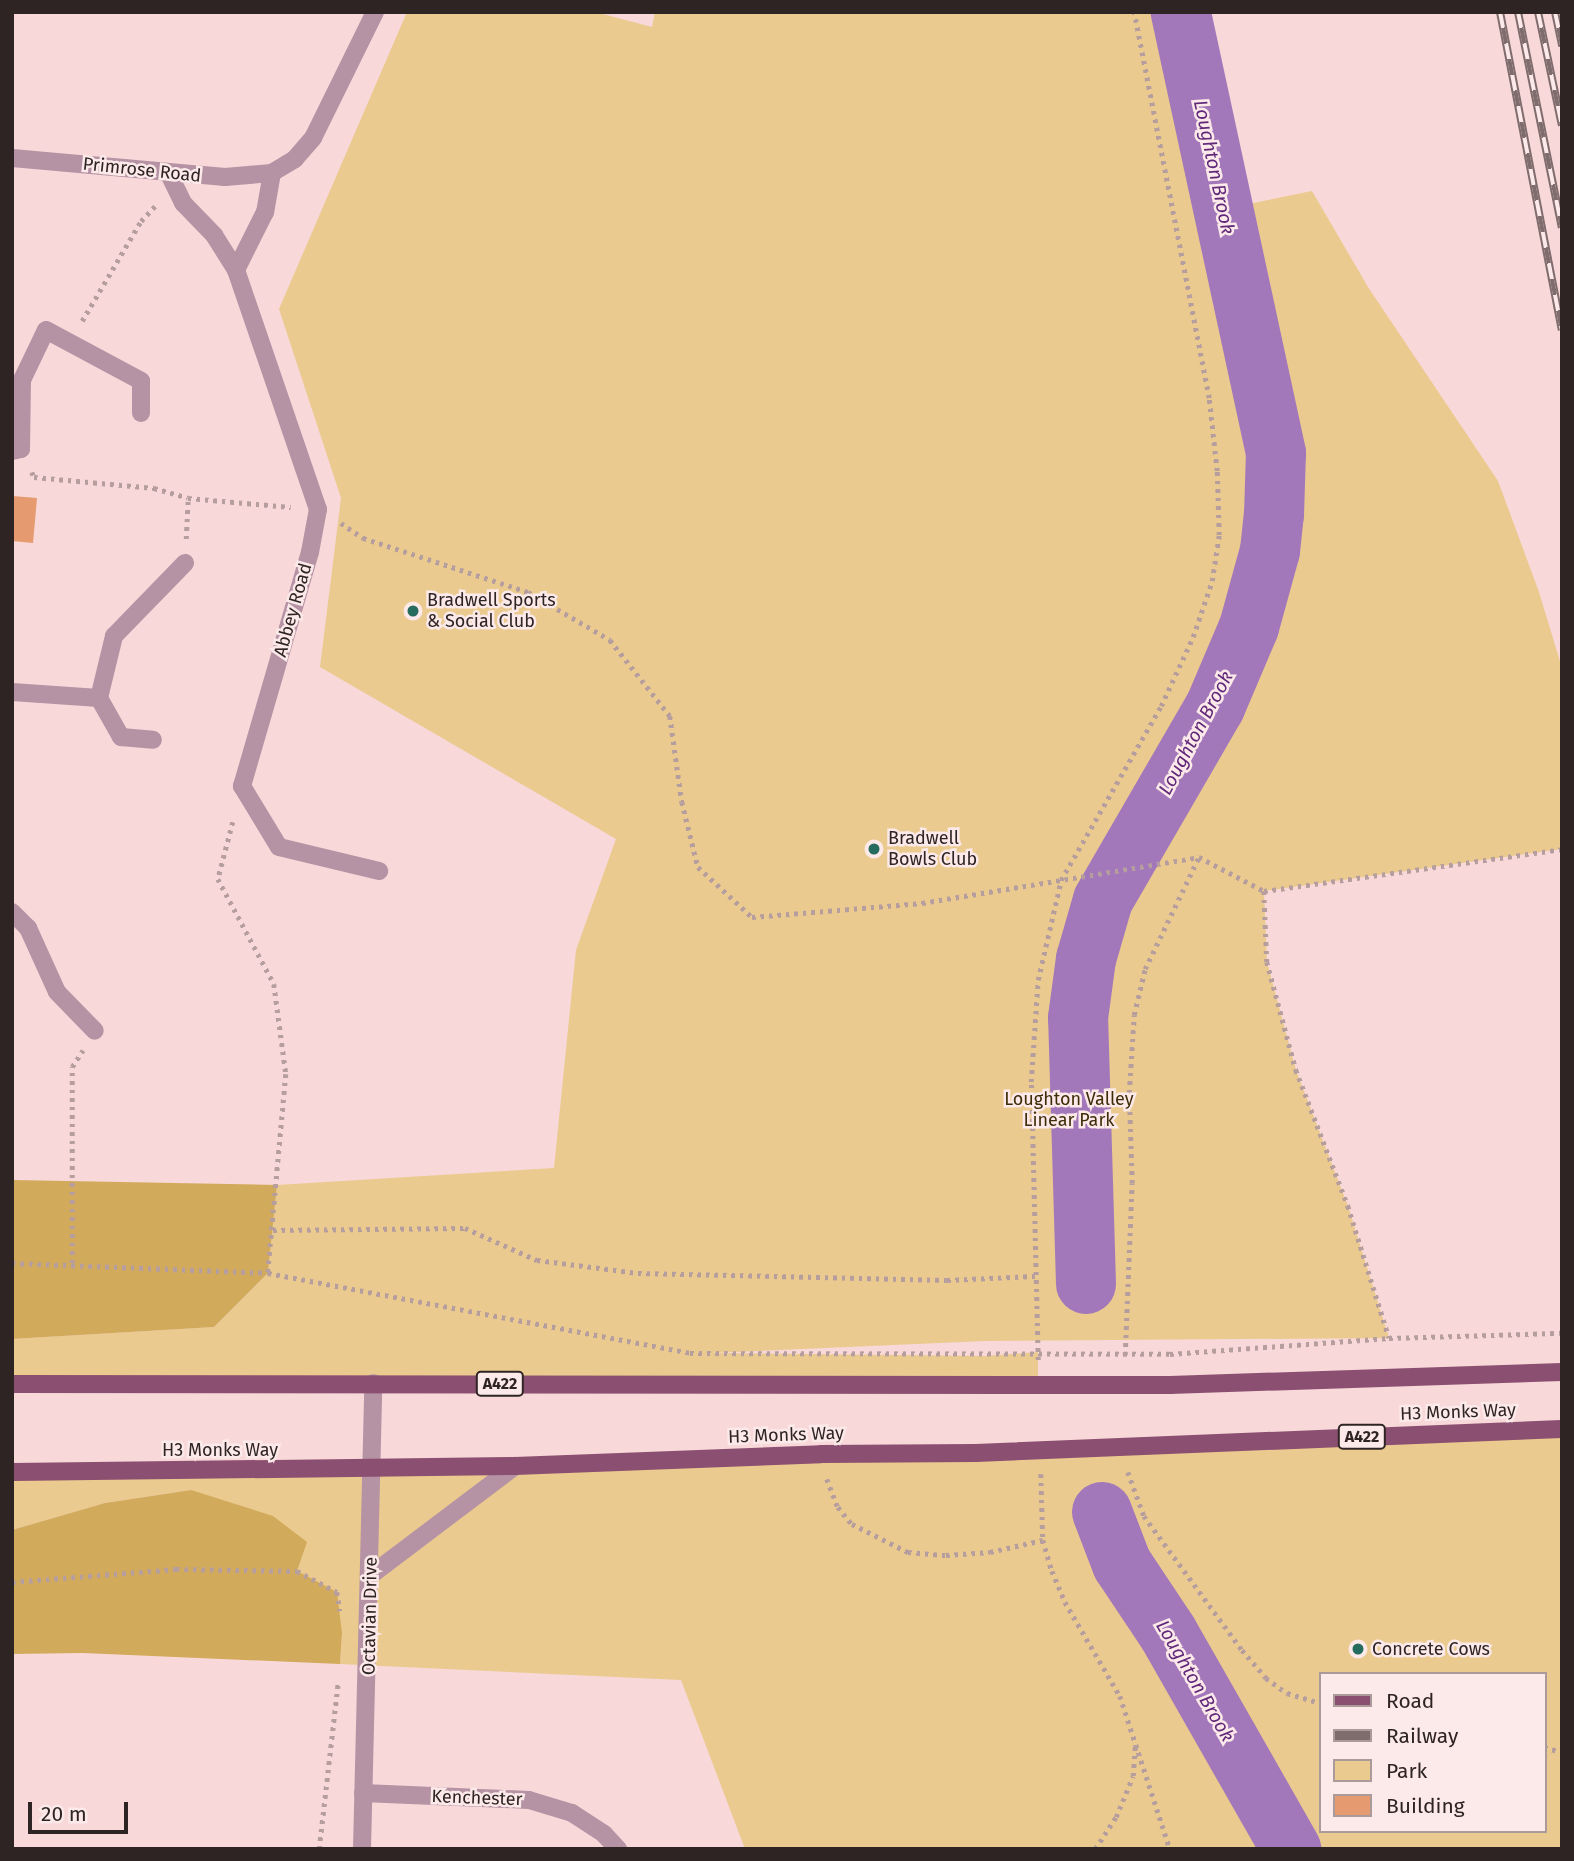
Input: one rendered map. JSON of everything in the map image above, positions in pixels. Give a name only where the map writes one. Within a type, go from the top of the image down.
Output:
[{"type":"main road","name":"H3 Monks Way","points":[[14,1384],[1170,1385],[1562,1372]]},
{"type":"main road","name":"H3 Monks Way","points":[[12,1472],[373,1470],[821,1454],[976,1453],[1562,1429]]},
{"type":"street","points":[[236,270],[265,212],[272,173],[295,159],[313,138],[375,12]]},
{"type":"street","name":"Primrose Road","points":[[12,158],[169,174],[225,177],[272,173]]},
{"type":"street","name":"Abbey Road","points":[[169,174],[183,203],[214,236],[236,270],[318,509],[310,552],[242,786]]},
{"type":"street","points":[[17,450],[22,380],[46,330],[141,381],[141,413]]},
{"type":"street","points":[[153,740],[121,737],[99,698],[114,636],[185,563]]},
{"type":"street","points":[[12,692],[99,698]]},
{"type":"street","points":[[242,786],[279,846],[379,871]]},
{"type":"street","points":[[12,912],[28,928],[57,992],[95,1031]]},
{"type":"street","name":"Octavian Drive","points":[[362,1849],[371,1576],[373,1383]]},
{"type":"street","points":[[371,1576],[515,1466]]},
{"type":"street","name":"Kenchester","points":[[363,1793],[529,1800],[572,1813],[604,1834],[618,1849]]},
{"type":"path","points":[[1038,1366],[1031,1082],[1038,980],[1060,880],[1103,811],[1167,695],[1193,637],[1212,581],[1219,536],[1217,471],[1209,398],[1134,12]]},
{"type":"path","points":[[69,343],[141,220],[157,204],[169,174]]},
{"type":"path","points":[[17,450],[34,477],[154,488],[188,498],[318,509],[363,537],[528,592],[610,640],[670,716],[682,802],[698,867],[752,917],[922,903],[1094,872],[1199,857],[1264,891],[1562,849]]},
{"type":"path","points":[[185,563],[188,498]]},
{"type":"path","points":[[242,786],[218,879],[274,984],[286,1074],[268,1273]]},
{"type":"path","points":[[1125,1360],[1132,1183],[1129,1093],[1134,1015],[1145,969],[1199,857]]},
{"type":"path","points":[[1264,891],[1267,962],[1296,1070],[1348,1206],[1389,1338]]},
{"type":"path","points":[[72,1264],[72,1067],[95,1031]]},
{"type":"path","points":[[273,1230],[465,1228],[537,1260],[638,1273],[947,1280],[1035,1276]]},
{"type":"path","points":[[12,1263],[268,1273],[690,1353],[984,1356],[1170,1354],[1389,1338],[1562,1333]]},
{"type":"path","points":[[821,1454],[828,1488],[838,1507],[852,1524],[908,1552],[946,1555],[990,1552],[1043,1540]]},
{"type":"path","points":[[1127,1462],[1144,1516],[1242,1650],[1266,1678],[1287,1693],[1318,1702]]},
{"type":"path","points":[[1041,1469],[1043,1540],[1065,1602],[1120,1696],[1170,1849]]},
{"type":"path","points":[[12,1582],[176,1569],[297,1572],[337,1592],[341,1619]]},
{"type":"path","points":[[319,1849],[338,1677]]},
{"type":"path","points":[[1096,1849],[1116,1816],[1133,1776],[1135,1741]]},
{"type":"green space","name":"Loughton Valley Linear Park","points":[[407,12],[595,12],[652,27],[655,12],[1181,12],[1224,209],[1312,191],[1368,287],[1498,481],[1539,592],[1562,668],[1562,849],[1264,891],[1267,962],[1296,1070],[1348,1206],[1389,1338],[985,1341],[710,1353],[984,1356],[1038,1352],[1038,1379],[12,1382],[12,1339],[214,1327],[268,1273],[277,1185],[554,1168],[576,950],[616,839],[320,667],[341,498],[279,309]]},
{"type":"green space","points":[[1562,1429],[1562,1849],[745,1849],[681,1680],[340,1664],[342,1633],[297,1571],[191,1490],[105,1503],[12,1530],[12,1472]]},
{"type":"shaded area","points":[[12,1180],[277,1185],[268,1273],[214,1327],[12,1339]]},
{"type":"shaded area","points":[[191,1490],[273,1516],[307,1542],[297,1571],[337,1592],[342,1633],[340,1664],[83,1653],[12,1654],[12,1530],[105,1503]]},
{"type":"building","points":[[12,496],[37,498],[33,543],[12,541]]},
{"type":"waterway","name":"Loughton Brook","points":[[1086,1284],[1078,1018],[1086,959],[1103,900],[1215,707],[1249,627],[1270,551],[1274,515],[1276,453],[1181,12]]},
{"type":"waterway","name":"Loughton Brook","points":[[1102,1512],[1122,1564],[1168,1633],[1291,1849]]},
{"type":"railway","points":[[1500,12],[1562,330]]},
{"type":"railway","points":[[1518,12],[1562,228]]},
{"type":"railway","points":[[1538,12],[1562,126]]},
{"type":"railway","points":[[1555,12],[1562,46]]},
{"type":"place","name":"Bradwell Sports & Social Club","points":[[413,611]]},
{"type":"place","name":"Bradwell Bowls Club","points":[[874,849]]},
{"type":"place","name":"Concrete Cows","points":[[1358,1649]]}]
